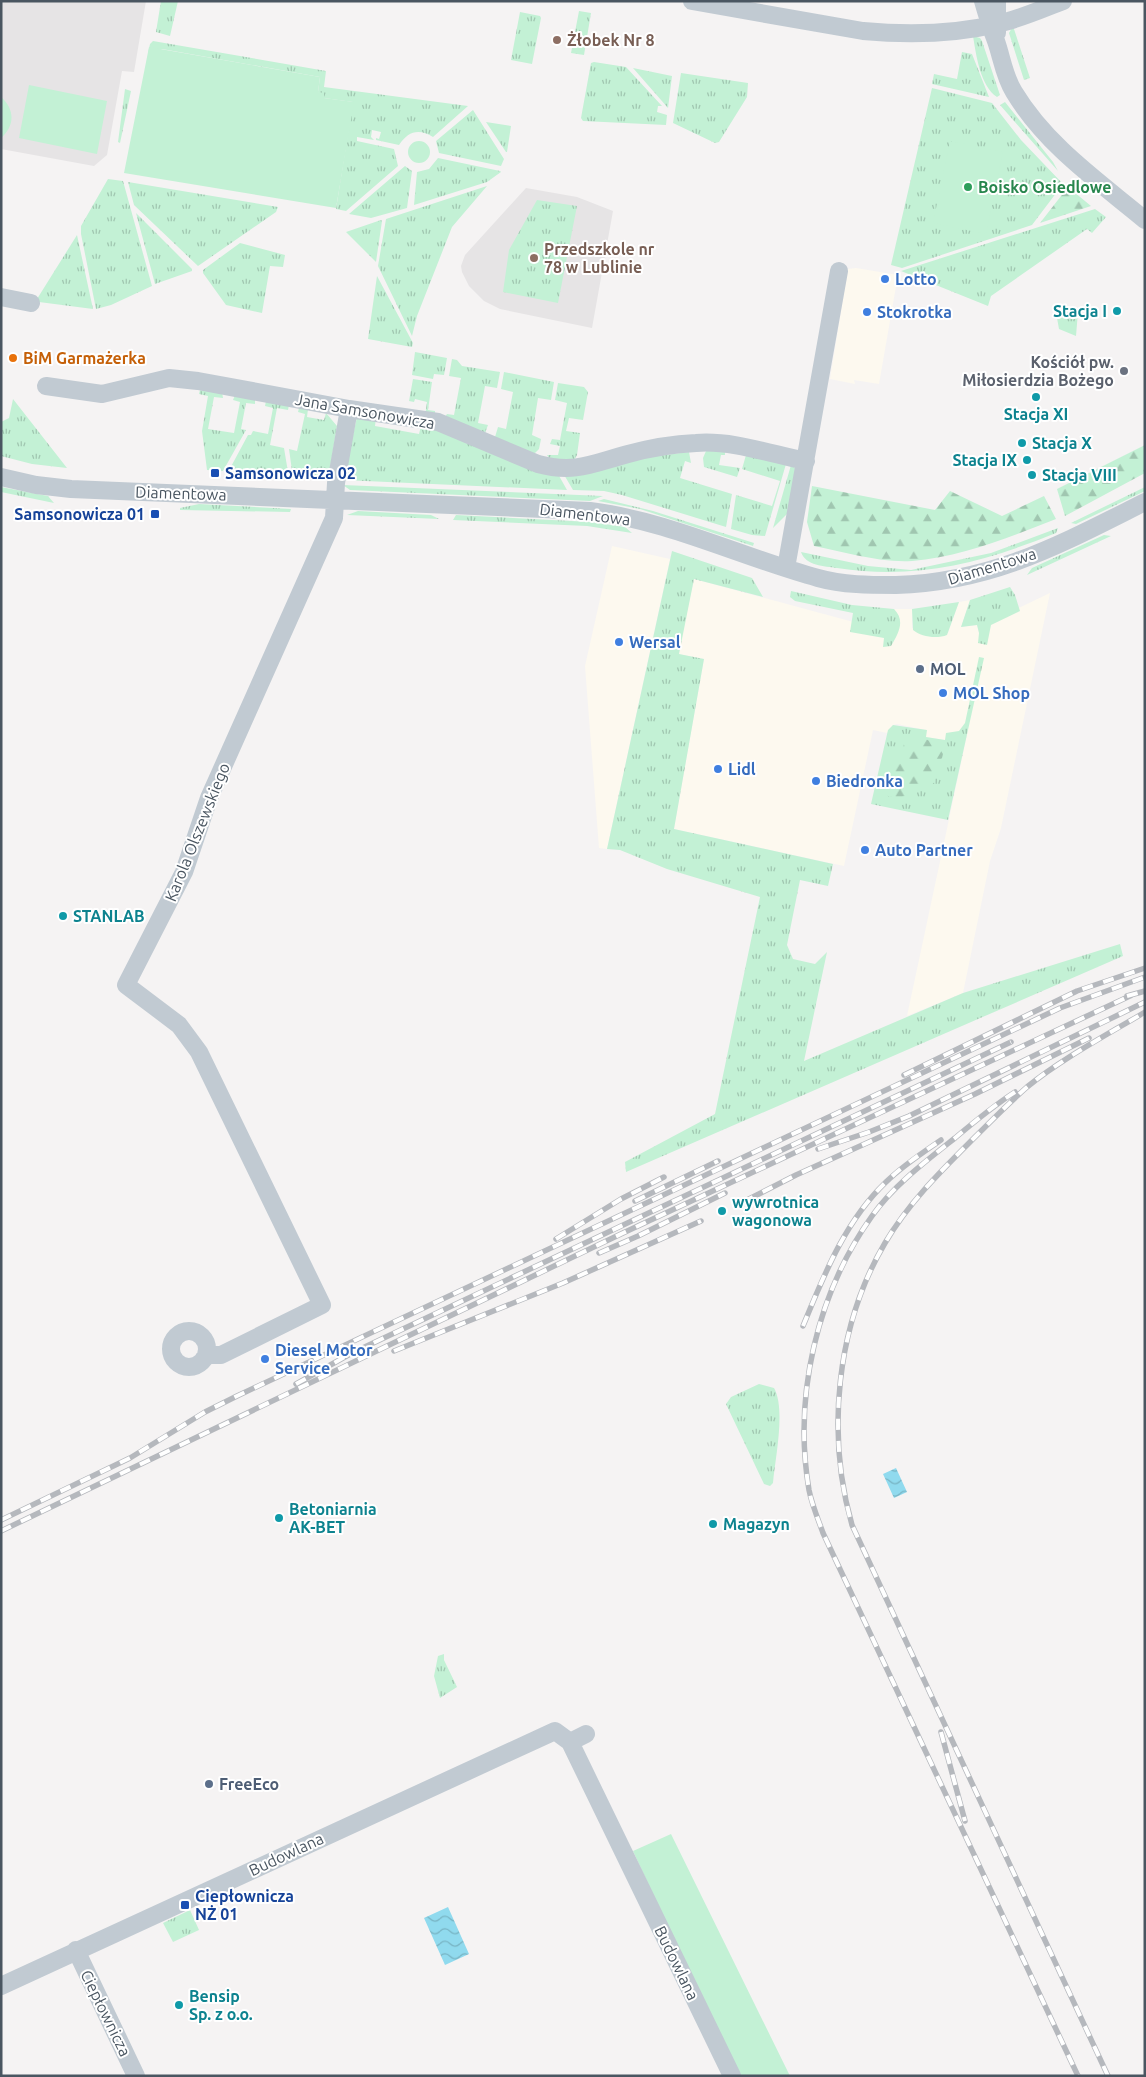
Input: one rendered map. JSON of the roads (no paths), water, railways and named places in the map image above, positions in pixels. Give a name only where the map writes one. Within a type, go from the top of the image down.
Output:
[{"type":"street","points":[[692,1],[878,33],[994,30],[1063,1]]},
{"type":"street","points":[[982,1],[994,30],[1013,91],[1041,129],[1068,156],[1145,220]]},
{"type":"street","points":[[994,30],[997,1]]},
{"type":"street","points":[[786,568],[839,271]]},
{"type":"street","points":[[1,297],[31,302]]},
{"type":"street","name":"Jana Samsonowicza","points":[[46,386],[102,394],[169,378],[198,381],[349,409],[438,422],[538,464],[555,469],[577,469],[628,454],[698,442],[715,442],[806,462]]},
{"type":"street","points":[[335,500],[349,409]]},
{"type":"street","name":"Diamentowa","points":[[1,477],[36,485],[71,489],[573,510],[612,514],[650,523],[831,581],[856,584],[916,584],[948,581],[1012,564],[1145,502]]},
{"type":"street","name":"Karola Olszewskiego","points":[[206,1355],[221,1355],[322,1305],[199,1052],[179,1025],[126,985],[184,872],[209,798],[334,518],[335,500]]},
{"type":"street","name":"Budowlana","points":[[1,1986],[76,1950],[460,1777],[555,1731],[578,1738],[732,2076]]},
{"type":"street","name":"Ciepłownicza","points":[[76,1950],[136,2076]]},
{"type":"water","points":[[896,1468],[907,1492],[894,1498],[883,1474]]},
{"type":"water","points":[[448,1907],[469,1954],[445,1965],[424,1918]]},
{"type":"railway","points":[[904,1075],[1077,991],[1145,968]]},
{"type":"railway","points":[[1,1520],[130,1458],[205,1412],[237,1396],[1060,1008],[1145,977]]},
{"type":"railway","points":[[1127,996],[1145,991]]},
{"type":"railway","points":[[1,1531],[623,1233],[1132,995]]},
{"type":"railway","points":[[818,1149],[909,1116],[1145,1002]]},
{"type":"railway","points":[[1108,2076],[852,1525],[844,1490],[839,1454],[838,1418],[840,1381],[846,1345],[856,1309],[868,1275],[894,1228],[950,1162],[1027,1087],[1070,1057],[1145,1012]]},
{"type":"railway","points":[[743,1202],[796,1175],[975,1094],[1089,1038]]},
{"type":"railway","points":[[296,1384],[352,1353],[1011,1042]]},
{"type":"railway","points":[[1015,1092],[977,1120],[900,1184],[880,1205],[853,1246],[837,1278],[824,1312],[814,1347],[807,1382],[804,1418],[805,1454],[810,1496],[823,1533],[1078,2076]]},
{"type":"railway","points":[[803,1326],[828,1268],[847,1231],[859,1214],[892,1176],[941,1140]]},
{"type":"railway","points":[[635,1201],[718,1161]]},
{"type":"railway","points":[[556,1239],[621,1199],[664,1177]]},
{"type":"railway","points":[[599,1253],[725,1193]]},
{"type":"railway","points":[[394,1351],[563,1283],[701,1221]]},
{"type":"railway","points":[[941,1732],[965,1821]]},
{"type":"place","name":"Żłobek Nr 8","points":[[557,40]]},
{"type":"place","name":"Boisko Osiedlowe","points":[[968,187]]},
{"type":"place","name":"Przedszkole nr 78 w Lublinie","points":[[534,258]]},
{"type":"place","name":"Lotto","points":[[885,279]]},
{"type":"place","name":"Stacja I","points":[[1117,311]]},
{"type":"place","name":"Stokrotka","points":[[867,312]]},
{"type":"place","name":"BiM Garmażerka","points":[[13,358]]},
{"type":"place","name":"Kościół pw. Miłosierdzia Bożego","points":[[1124,371]]},
{"type":"place","name":"Stacja XI","points":[[1036,397]]},
{"type":"place","name":"Stacja X","points":[[1022,443]]},
{"type":"place","name":"Stacja IX","points":[[1027,460]]},
{"type":"place","name":"Samsonowicza 02","points":[[215,473]]},
{"type":"place","name":"Stacja VIII","points":[[1032,475]]},
{"type":"place","name":"Samsonowicza 01","points":[[155,514]]},
{"type":"place","name":"Wersal","points":[[619,642]]},
{"type":"place","name":"MOL","points":[[920,669]]},
{"type":"place","name":"MOL Shop","points":[[943,693]]},
{"type":"place","name":"Lidl","points":[[718,769]]},
{"type":"place","name":"Biedronka","points":[[816,781]]},
{"type":"place","name":"Auto Partner","points":[[865,850]]},
{"type":"place","name":"STANLAB","points":[[63,916]]},
{"type":"place","name":"wywrotnica wagonowa","points":[[722,1211]]},
{"type":"place","name":"Diesel Motor Service","points":[[265,1359]]},
{"type":"place","name":"Betoniarnia AK-BET","points":[[279,1518]]},
{"type":"place","name":"Magazyn","points":[[713,1524]]},
{"type":"place","name":"FreeEco","points":[[209,1784]]},
{"type":"place","name":"Ciepłownicza NŻ 01","points":[[185,1905]]},
{"type":"place","name":"Bensip Sp. z o.o.","points":[[179,2005]]}]
